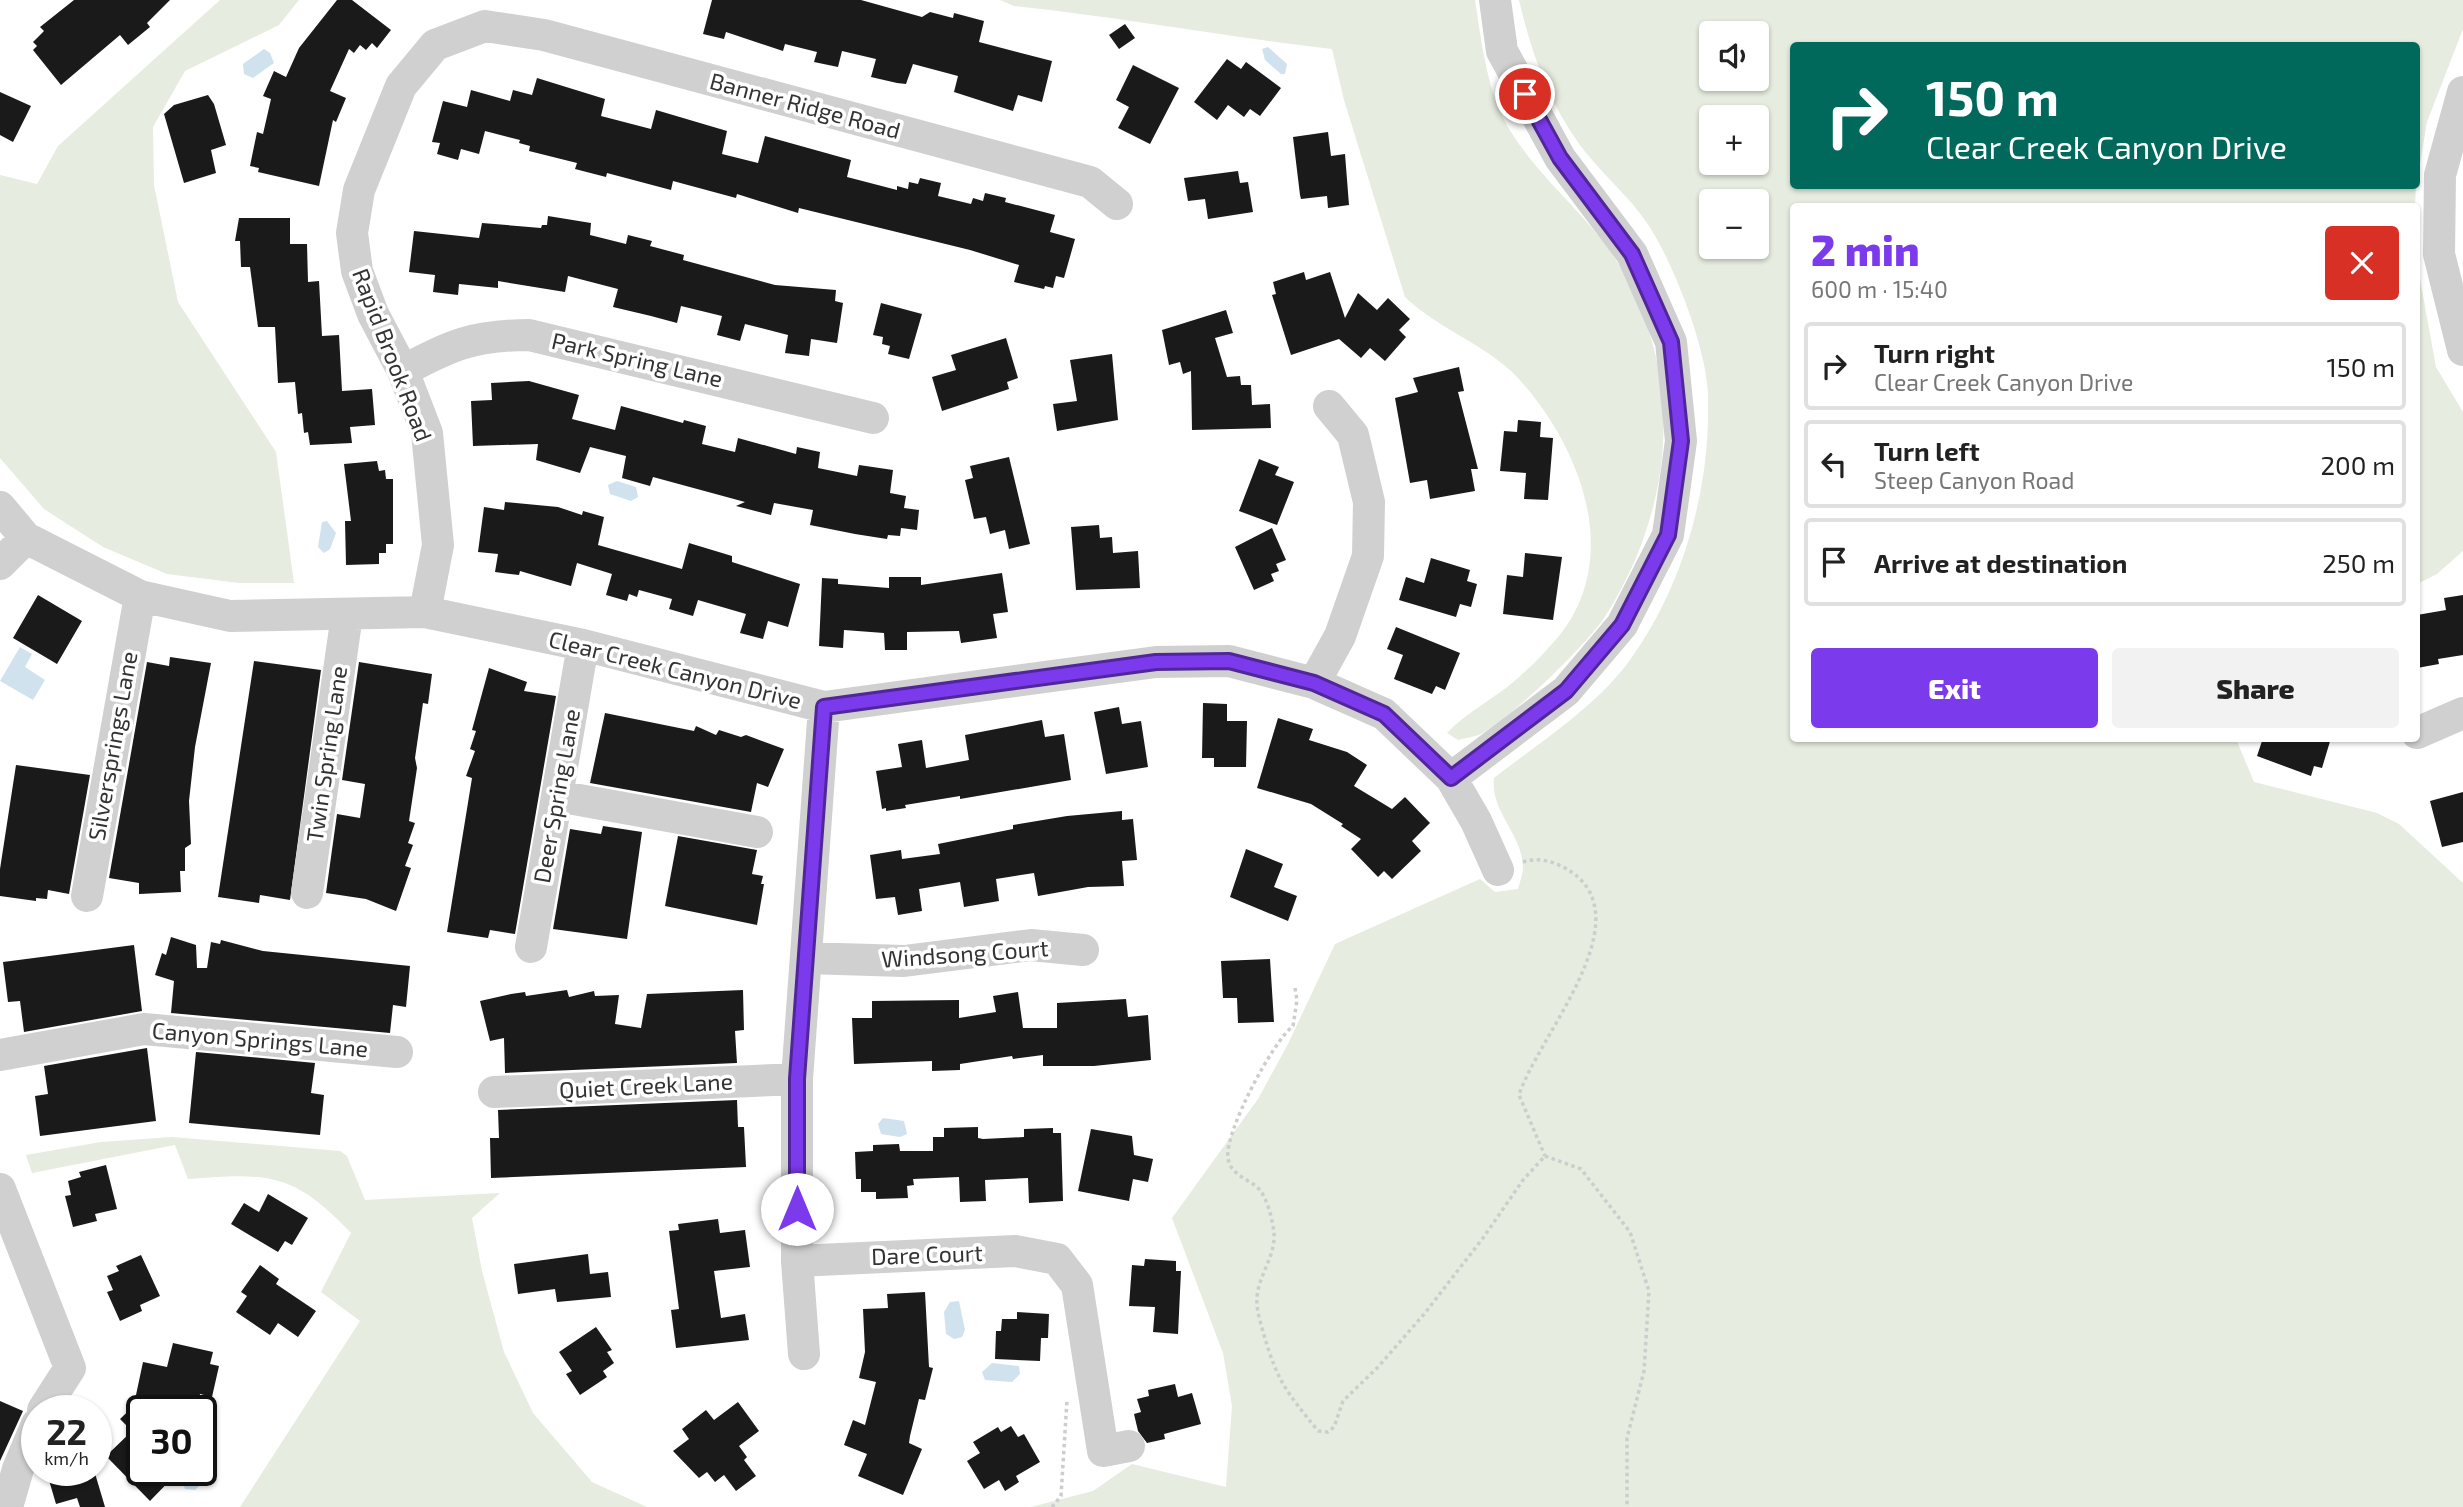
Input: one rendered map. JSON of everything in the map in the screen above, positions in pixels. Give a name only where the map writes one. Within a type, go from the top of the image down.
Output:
[{"type":"street","points":[[1451,778],[1566,691],[1622,625],[1668,535],[1681,441],[1671,342],[1632,254],[1560,158],[1502,51],[1495,0]]},
{"type":"street","name":"Banner Ridge Road","points":[[485,26],[544,35],[1090,182],[1116,204]]},
{"type":"street","name":"Rapid Brook Road","points":[[425,612],[438,545],[427,433],[403,371],[373,314],[357,271],[352,233],[359,190],[401,86],[435,45],[485,26]]},
{"type":"street","points":[[2463,92],[2440,175],[2439,254],[2463,350]]},
{"type":"street","name":"Park Spring Lane","points":[[403,371],[444,348],[489,335],[529,335],[873,418]]},
{"type":"street","points":[[1314,683],[1340,636],[1368,556],[1369,502],[1353,435],[1329,406]]},
{"type":"street","name":"Clear Creek Canyon Drive","points":[[0,507],[26,538],[140,596],[230,616],[425,612],[583,645],[824,707],[1156,662],[1229,661],[1314,683],[1384,714],[1451,778],[1476,821],[1498,870]]},
{"type":"street","points":[[0,564],[26,538]]},
{"type":"street","name":"Silversprings Lane","points":[[87,896],[140,596]]},
{"type":"street","name":"Twin Spring Lane","points":[[307,893],[347,615]]},
{"type":"street","name":"Deer Spring Lane","points":[[531,947],[583,645]]},
{"type":"street","points":[[804,1354],[797,1261],[797,1079],[824,707]]},
{"type":"street","points":[[2420,731],[2463,713]]},
{"type":"street","points":[[557,796],[757,831]]},
{"type":"street","name":"Windsong Court","points":[[806,958],[904,961],[1031,944],[1083,950]]},
{"type":"street","name":"Canyon Springs Lane","points":[[0,1055],[144,1029],[397,1052]]},
{"type":"street","name":"Quiet Creek Lane","points":[[494,1093],[797,1079]]},
{"type":"street","points":[[0,1189],[71,1368],[53,1395]]},
{"type":"street","name":"Dare Court","points":[[797,1261],[1014,1251],[1056,1259],[1077,1284],[1103,1451],[1129,1446]]},
{"type":"street","points":[[7,1507],[21,1462]]},
{"type":"path","points":[[1498,870],[1528,860],[1548,861],[1564,866],[1584,881],[1594,899],[1598,918],[1585,966],[1519,1095],[1545,1156],[1581,1170],[1630,1231],[1649,1291],[1644,1371],[1627,1438],[1627,1507]]},
{"type":"path","points":[[1295,988],[1293,1026],[1282,1034],[1246,1100],[1230,1140],[1228,1158],[1236,1173],[1259,1189],[1267,1205],[1274,1232],[1271,1260],[1257,1298],[1275,1372],[1283,1389],[1318,1431],[1328,1432],[1334,1427],[1343,1401],[1378,1367],[1425,1313],[1483,1238],[1523,1180],[1545,1156]]},
{"type":"shaded area","points":[[220,0],[299,0],[279,25],[185,71],[153,127],[154,185],[178,302],[276,452],[294,583],[239,583],[167,574],[103,547],[44,509],[0,458],[0,175],[37,184],[58,146]]},
{"type":"shaded area","points":[[1000,0],[1475,0],[1491,85],[1503,117],[1523,150],[1596,233],[1621,268],[1642,311],[1655,355],[1662,400],[1663,444],[1657,488],[1646,532],[1629,574],[1606,615],[1583,644],[1547,681],[1492,727],[1479,735],[1458,740],[1447,733],[1506,688],[1559,636],[1578,604],[1589,571],[1591,536],[1586,501],[1575,467],[1559,434],[1517,377],[1405,297],[1344,100],[1332,49],[1014,6]]},
{"type":"shaded area","points":[[1519,0],[2463,0],[2463,29],[2427,122],[2420,164],[2420,42],[1790,42],[1790,189],[2416,189],[2415,203],[1790,203],[1790,742],[2237,742],[2254,782],[2377,813],[2399,824],[2463,883],[2463,1507],[1031,1507],[1093,1491],[1132,1464],[1226,1487],[1232,1406],[1223,1353],[1172,1218],[1258,1099],[1288,1044],[1335,944],[1480,879],[1495,892],[1518,889],[1523,869],[1521,855],[1497,801],[1494,778],[1567,723],[1617,677],[1649,631],[1679,567],[1699,500],[1705,465],[1708,395],[1702,355],[1688,308],[1659,242],[1632,204],[1577,141],[1566,125],[1541,74]]},
{"type":"shaded area","points":[[2420,279],[2436,367],[2463,412],[2463,551],[2437,574],[2420,582]]},
{"type":"shaded area","points":[[172,1137],[340,1151],[347,1156],[365,1200],[500,1193],[472,1218],[482,1271],[504,1352],[533,1413],[592,1482],[647,1507],[240,1507],[360,1321],[321,1292],[351,1233],[312,1198],[278,1181],[239,1176],[188,1179],[175,1145],[32,1173],[26,1155],[101,1142]]},
{"type":"water","points":[[1268,47],[1287,64],[1285,74],[1281,74],[1265,60],[1262,49]]},
{"type":"water","points":[[264,49],[270,53],[274,63],[253,78],[244,74],[243,64]]},
{"type":"water","points":[[617,481],[636,487],[638,497],[631,501],[610,494],[608,485]]},
{"type":"water","points":[[327,521],[336,533],[330,549],[324,553],[318,547],[322,522]]},
{"type":"water","points":[[20,647],[32,654],[25,667],[45,680],[33,700],[0,681]]},
{"type":"water","points":[[883,1118],[904,1121],[907,1134],[900,1137],[881,1134],[878,1124]]},
{"type":"water","points":[[959,1301],[965,1330],[962,1337],[954,1339],[946,1334],[944,1312],[950,1302]]},
{"type":"water","points":[[992,1363],[1019,1366],[1020,1374],[1012,1382],[985,1380],[982,1372]]},
{"type":"water","points":[[184,1486],[199,1486],[195,1490],[185,1489]]},
{"type":"building","points":[[74,0],[170,0],[147,23],[150,27],[128,45],[120,35],[61,85],[33,50],[37,46],[33,42],[44,31],[40,27]]},
{"type":"building","points":[[337,0],[352,0],[391,30],[377,48],[372,43],[366,50],[360,45],[354,53],[349,49],[330,91],[346,98],[336,122],[333,120],[319,186],[258,172],[259,168],[250,166],[257,132],[263,134],[271,99],[263,96],[274,71],[286,77],[299,48]]},
{"type":"building","points":[[712,0],[861,0],[922,17],[930,12],[953,18],[954,13],[984,21],[979,42],[1052,61],[1042,102],[1018,95],[1013,111],[954,92],[958,76],[913,64],[906,84],[897,83],[871,77],[876,59],[842,51],[838,67],[814,62],[817,52],[785,44],[783,51],[726,32],[724,39],[703,34]]},
{"type":"building","points":[[1125,24],[1135,38],[1119,49],[1109,35]]},
{"type":"building","points":[[1227,59],[1241,69],[1246,62],[1281,88],[1260,116],[1250,109],[1244,117],[1228,105],[1217,120],[1194,102]]},
{"type":"building","points":[[1133,65],[1179,88],[1150,144],[1118,128],[1129,107],[1116,100]]},
{"type":"building","points":[[537,78],[605,99],[601,116],[651,129],[656,110],[727,131],[722,154],[758,163],[765,136],[851,160],[847,177],[897,190],[897,186],[908,189],[909,182],[918,184],[920,178],[941,183],[938,196],[971,204],[973,198],[983,201],[985,193],[1006,198],[1005,202],[1055,215],[1050,232],[1075,239],[1064,278],[1056,276],[1053,288],[1045,286],[1044,289],[1014,282],[1019,265],[970,250],[799,208],[798,213],[737,194],[736,198],[673,181],[671,190],[607,173],[606,177],[575,169],[577,163],[529,151],[530,146],[519,143],[520,140],[485,131],[479,154],[461,149],[458,160],[437,154],[440,143],[432,142],[443,101],[467,107],[471,90],[510,101],[513,90],[532,95]]},
{"type":"building","points":[[0,92],[31,106],[13,142],[0,135]]},
{"type":"building","points":[[208,95],[214,104],[226,145],[211,150],[216,173],[184,183],[164,114],[174,105]]},
{"type":"building","points":[[1328,132],[1331,156],[1345,154],[1349,205],[1328,208],[1327,196],[1301,199],[1293,137]]},
{"type":"building","points":[[1238,171],[1240,183],[1248,182],[1253,212],[1208,219],[1205,199],[1188,201],[1184,178]]},
{"type":"building","points":[[548,216],[591,223],[590,235],[626,244],[628,235],[652,241],[650,246],[684,255],[683,260],[775,285],[836,290],[835,301],[843,303],[837,343],[811,339],[809,356],[785,353],[788,335],[745,324],[740,341],[717,335],[722,316],[681,306],[677,323],[613,307],[618,289],[568,276],[565,292],[498,281],[498,288],[459,284],[458,295],[433,292],[435,275],[409,272],[414,231],[479,238],[482,223],[541,228],[542,225],[547,225]]},
{"type":"building","points":[[239,218],[290,218],[290,244],[307,244],[308,282],[319,281],[322,336],[339,335],[342,391],[372,389],[375,425],[350,427],[352,443],[310,445],[308,432],[304,433],[302,413],[298,414],[295,382],[278,383],[275,327],[258,327],[250,267],[241,267],[240,241],[235,241]]},
{"type":"building","points":[[1304,272],[1306,280],[1330,272],[1345,318],[1358,293],[1377,310],[1388,298],[1410,319],[1399,330],[1406,337],[1385,361],[1370,348],[1361,358],[1339,339],[1291,355],[1272,295],[1276,294],[1273,282]]},
{"type":"building","points":[[881,303],[922,314],[909,359],[888,354],[890,346],[882,344],[883,337],[873,335]]},
{"type":"building","points":[[1226,310],[1233,333],[1215,338],[1227,377],[1240,376],[1241,385],[1251,385],[1252,405],[1270,404],[1271,428],[1192,430],[1191,371],[1183,374],[1180,362],[1169,365],[1162,330]]},
{"type":"building","points":[[1006,338],[1018,378],[1007,382],[1009,389],[942,411],[932,377],[956,370],[951,355]]},
{"type":"building","points":[[1112,354],[1118,420],[1057,431],[1053,404],[1077,401],[1070,360]]},
{"type":"building","points":[[1459,367],[1464,391],[1458,392],[1478,469],[1471,469],[1475,491],[1430,499],[1427,480],[1410,483],[1395,398],[1418,392],[1413,378]]},
{"type":"building","points":[[529,381],[579,395],[572,419],[615,430],[621,406],[683,423],[684,420],[706,426],[702,444],[735,452],[738,438],[796,454],[797,447],[820,452],[818,468],[857,476],[859,465],[893,470],[890,493],[906,496],[904,508],[919,510],[917,530],[901,528],[900,536],[888,535],[887,539],[855,534],[810,525],[813,510],[774,503],[771,515],[736,506],[745,502],[653,477],[650,486],[622,478],[626,456],[590,447],[580,473],[536,460],[538,444],[473,446],[471,401],[492,400],[491,383]]},
{"type":"building","points":[[1518,420],[1541,422],[1540,437],[1553,438],[1548,500],[1524,499],[1526,473],[1500,471],[1504,431],[1517,432]]},
{"type":"building","points":[[1009,457],[1030,544],[1009,549],[1005,530],[990,534],[986,517],[974,519],[965,480],[973,478],[970,466]]},
{"type":"building","points":[[1259,459],[1279,467],[1275,475],[1294,482],[1277,525],[1239,511]]},
{"type":"building","points":[[377,461],[379,471],[385,470],[386,479],[393,479],[393,544],[386,544],[386,553],[379,553],[379,564],[346,565],[345,521],[351,521],[344,464]]},
{"type":"building","points":[[505,502],[558,507],[582,515],[583,511],[604,517],[598,545],[682,569],[689,543],[732,556],[732,562],[800,584],[788,627],[768,621],[763,639],[740,633],[746,614],[698,600],[693,616],[669,609],[672,599],[639,590],[637,597],[629,594],[627,601],[606,595],[612,574],[577,563],[571,586],[520,571],[519,575],[495,572],[498,554],[478,552],[484,507],[504,510]]},
{"type":"building","points":[[1099,525],[1100,538],[1112,537],[1113,553],[1138,551],[1140,588],[1076,590],[1071,527]]},
{"type":"building","points":[[1272,528],[1286,560],[1276,564],[1279,571],[1271,574],[1274,581],[1254,590],[1235,547]]},
{"type":"building","points":[[1525,553],[1562,557],[1553,620],[1503,614],[1507,575],[1523,577]]},
{"type":"building","points":[[1431,558],[1470,570],[1467,581],[1477,584],[1471,607],[1460,604],[1456,617],[1399,600],[1406,577],[1424,583]]},
{"type":"building","points":[[1002,573],[1008,612],[993,614],[997,638],[961,643],[959,631],[907,632],[907,650],[885,650],[884,633],[844,630],[843,648],[819,646],[822,578],[838,579],[838,584],[889,588],[889,577],[921,577],[921,585]]},
{"type":"building","points":[[38,595],[82,621],[57,664],[13,638]]},
{"type":"building","points":[[2463,595],[2463,655],[2438,659],[2439,664],[2420,667],[2420,614],[2446,610],[2444,598]]},
{"type":"building","points":[[1396,627],[1460,653],[1445,690],[1436,686],[1432,694],[1394,679],[1403,655],[1387,649]]},
{"type":"building","points":[[170,657],[211,663],[195,747],[189,801],[191,844],[185,848],[185,871],[180,871],[181,892],[139,894],[139,883],[109,878],[147,662],[169,666]]},
{"type":"building","points":[[254,661],[321,670],[290,900],[260,895],[259,903],[218,897]]},
{"type":"building","points":[[359,662],[432,674],[428,704],[423,703],[415,758],[417,768],[409,821],[415,823],[408,843],[413,845],[405,866],[411,868],[396,911],[366,899],[326,893],[337,814],[360,818],[365,784],[342,780]]},
{"type":"building","points":[[489,668],[527,682],[524,691],[556,696],[515,934],[490,930],[488,938],[447,932],[472,778],[466,776],[475,751],[470,749],[476,731],[472,730]]},
{"type":"building","points":[[1203,703],[1227,704],[1227,721],[1247,721],[1246,767],[1214,767],[1214,758],[1202,758]]},
{"type":"building","points":[[1119,707],[1122,724],[1141,721],[1148,767],[1106,774],[1094,712]]},
{"type":"building","points":[[605,713],[694,731],[696,726],[716,735],[719,730],[741,737],[746,735],[784,749],[768,787],[757,783],[751,812],[590,783]]},
{"type":"building","points":[[1278,718],[1313,729],[1309,740],[1347,752],[1367,765],[1354,786],[1392,809],[1405,797],[1430,823],[1412,841],[1421,851],[1392,879],[1384,871],[1378,877],[1351,849],[1361,839],[1341,826],[1343,824],[1311,804],[1257,788]]},
{"type":"building","points":[[1042,720],[1045,737],[1064,734],[1071,780],[960,799],[960,796],[905,805],[906,808],[886,811],[886,808],[882,809],[876,771],[902,767],[898,744],[922,740],[926,768],[969,760],[965,735]]},
{"type":"building","points":[[2262,742],[2330,742],[2322,768],[2314,766],[2311,776],[2257,756]]},
{"type":"building","points":[[16,765],[90,775],[69,894],[48,890],[47,899],[36,898],[36,901],[0,896],[0,869]]},
{"type":"building","points":[[2463,792],[2463,842],[2442,847],[2430,801]]},
{"type":"building","points":[[1122,811],[1122,820],[1133,819],[1137,860],[1122,861],[1124,886],[1088,887],[1038,896],[1034,873],[996,879],[999,901],[964,907],[960,882],[919,889],[922,911],[898,915],[895,897],[876,899],[870,855],[901,850],[902,859],[940,854],[938,844],[1013,829],[1013,825]]},
{"type":"building","points":[[603,826],[642,832],[627,939],[553,929],[570,829],[601,834]]},
{"type":"building","points":[[678,836],[757,850],[752,874],[763,876],[761,884],[764,884],[757,925],[665,906]]},
{"type":"building","points":[[1246,849],[1283,864],[1274,887],[1297,896],[1288,921],[1230,897]]},
{"type":"building","points":[[171,937],[196,945],[197,968],[207,968],[211,942],[220,944],[221,940],[263,951],[410,966],[406,1007],[393,1005],[390,1033],[171,1013],[174,981],[155,975],[162,953],[166,955]]},
{"type":"building","points":[[134,945],[142,1011],[24,1032],[20,1001],[8,1002],[3,962]]},
{"type":"building","points":[[1270,959],[1274,1022],[1238,1023],[1237,998],[1223,998],[1221,961]]},
{"type":"building","points":[[567,990],[569,997],[594,991],[595,996],[619,995],[615,1024],[641,1028],[647,994],[743,990],[744,1030],[735,1031],[737,1063],[505,1073],[504,1038],[490,1041],[480,1001],[525,992],[526,996]]},
{"type":"building","points":[[1018,992],[1023,1028],[1057,1028],[1057,1003],[1126,999],[1128,1017],[1148,1015],[1151,1060],[1094,1066],[1043,1066],[1043,1055],[1013,1059],[1012,1056],[960,1064],[960,1070],[932,1071],[932,1061],[854,1064],[852,1018],[872,1018],[872,1001],[959,1000],[959,1018],[996,1012],[993,996]]},
{"type":"building","points":[[147,1048],[156,1121],[40,1136],[35,1096],[48,1094],[44,1066]]},
{"type":"building","points":[[196,1052],[315,1063],[311,1093],[324,1095],[320,1135],[189,1123]]},
{"type":"building","points":[[737,1100],[738,1127],[744,1127],[746,1167],[491,1178],[490,1138],[499,1138],[498,1110]]},
{"type":"building","points":[[978,1127],[978,1138],[983,1139],[1024,1137],[1024,1129],[1053,1128],[1053,1133],[1061,1133],[1063,1201],[1029,1203],[1028,1178],[985,1180],[986,1201],[960,1202],[959,1177],[913,1179],[914,1185],[907,1186],[908,1198],[876,1199],[876,1192],[861,1192],[861,1179],[856,1179],[855,1152],[873,1151],[873,1145],[899,1144],[900,1151],[933,1151],[933,1137],[944,1137],[944,1128]]},
{"type":"building","points":[[1091,1129],[1132,1136],[1134,1155],[1153,1159],[1148,1182],[1133,1179],[1129,1201],[1078,1191]]},
{"type":"building","points":[[106,1165],[117,1209],[95,1214],[97,1221],[73,1227],[65,1196],[71,1195],[68,1181],[81,1177],[79,1172]]},
{"type":"building","points":[[268,1194],[308,1218],[292,1245],[285,1241],[278,1252],[231,1224],[244,1203],[259,1212]]},
{"type":"building","points":[[718,1219],[720,1233],[745,1230],[750,1267],[714,1271],[721,1318],[745,1314],[749,1340],[676,1348],[671,1310],[679,1309],[669,1231],[679,1230],[678,1224]]},
{"type":"building","points":[[588,1254],[590,1274],[608,1272],[611,1297],[557,1302],[555,1289],[518,1294],[514,1264]]},
{"type":"building","points":[[141,1255],[160,1296],[140,1305],[142,1311],[120,1321],[107,1292],[113,1290],[107,1276],[119,1271],[116,1266]]},
{"type":"building","points":[[1145,1259],[1176,1261],[1176,1271],[1181,1271],[1178,1334],[1153,1332],[1155,1307],[1129,1306],[1132,1265],[1144,1266]]},
{"type":"building","points":[[260,1265],[279,1279],[276,1284],[316,1311],[298,1337],[278,1323],[270,1335],[236,1312],[247,1296],[241,1292]]},
{"type":"building","points":[[925,1292],[929,1367],[933,1368],[925,1400],[919,1399],[909,1443],[922,1449],[903,1495],[858,1476],[867,1454],[844,1445],[853,1420],[865,1425],[876,1382],[859,1378],[865,1352],[863,1309],[888,1308],[887,1294]]},
{"type":"building","points":[[1017,1312],[1049,1314],[1048,1338],[1041,1338],[1040,1361],[995,1359],[996,1331],[1001,1331],[1002,1319],[1017,1319]]},
{"type":"building","points":[[596,1327],[612,1350],[607,1352],[614,1363],[603,1371],[607,1377],[580,1395],[566,1374],[572,1371],[559,1352]]},
{"type":"building","points":[[173,1343],[213,1352],[210,1364],[219,1366],[212,1395],[136,1395],[143,1362],[167,1367]]},
{"type":"building","points":[[1175,1384],[1178,1397],[1192,1393],[1201,1424],[1164,1434],[1165,1439],[1147,1443],[1138,1431],[1134,1414],[1141,1412],[1137,1399],[1149,1396],[1148,1390]]},
{"type":"building","points":[[0,1401],[21,1410],[21,1415],[0,1461]]},
{"type":"building","points":[[738,1402],[759,1431],[739,1446],[747,1457],[744,1460],[756,1476],[736,1491],[724,1475],[715,1482],[707,1472],[699,1478],[673,1451],[689,1439],[682,1429],[706,1410],[714,1420]]},
{"type":"building","points":[[126,1413],[126,1425],[120,1419]]},
{"type":"building","points":[[1011,1426],[1018,1437],[1024,1434],[1040,1462],[1016,1476],[1019,1482],[1005,1491],[999,1480],[984,1489],[967,1461],[980,1453],[973,1442],[998,1427],[1001,1432]]},
{"type":"building","points":[[126,1437],[126,1476],[112,1462],[112,1450]]},
{"type":"building","points":[[51,1486],[99,1486],[105,1507],[80,1507],[77,1498],[56,1504]]},
{"type":"building","points":[[135,1486],[165,1486],[150,1501]]},
{"type":"route","points":[[797,1209],[797,1079],[824,707],[1156,662],[1229,661],[1314,683],[1384,714],[1451,778],[1566,691],[1622,625],[1668,535],[1681,441],[1671,342],[1632,254],[1560,158],[1525,94]]}]
